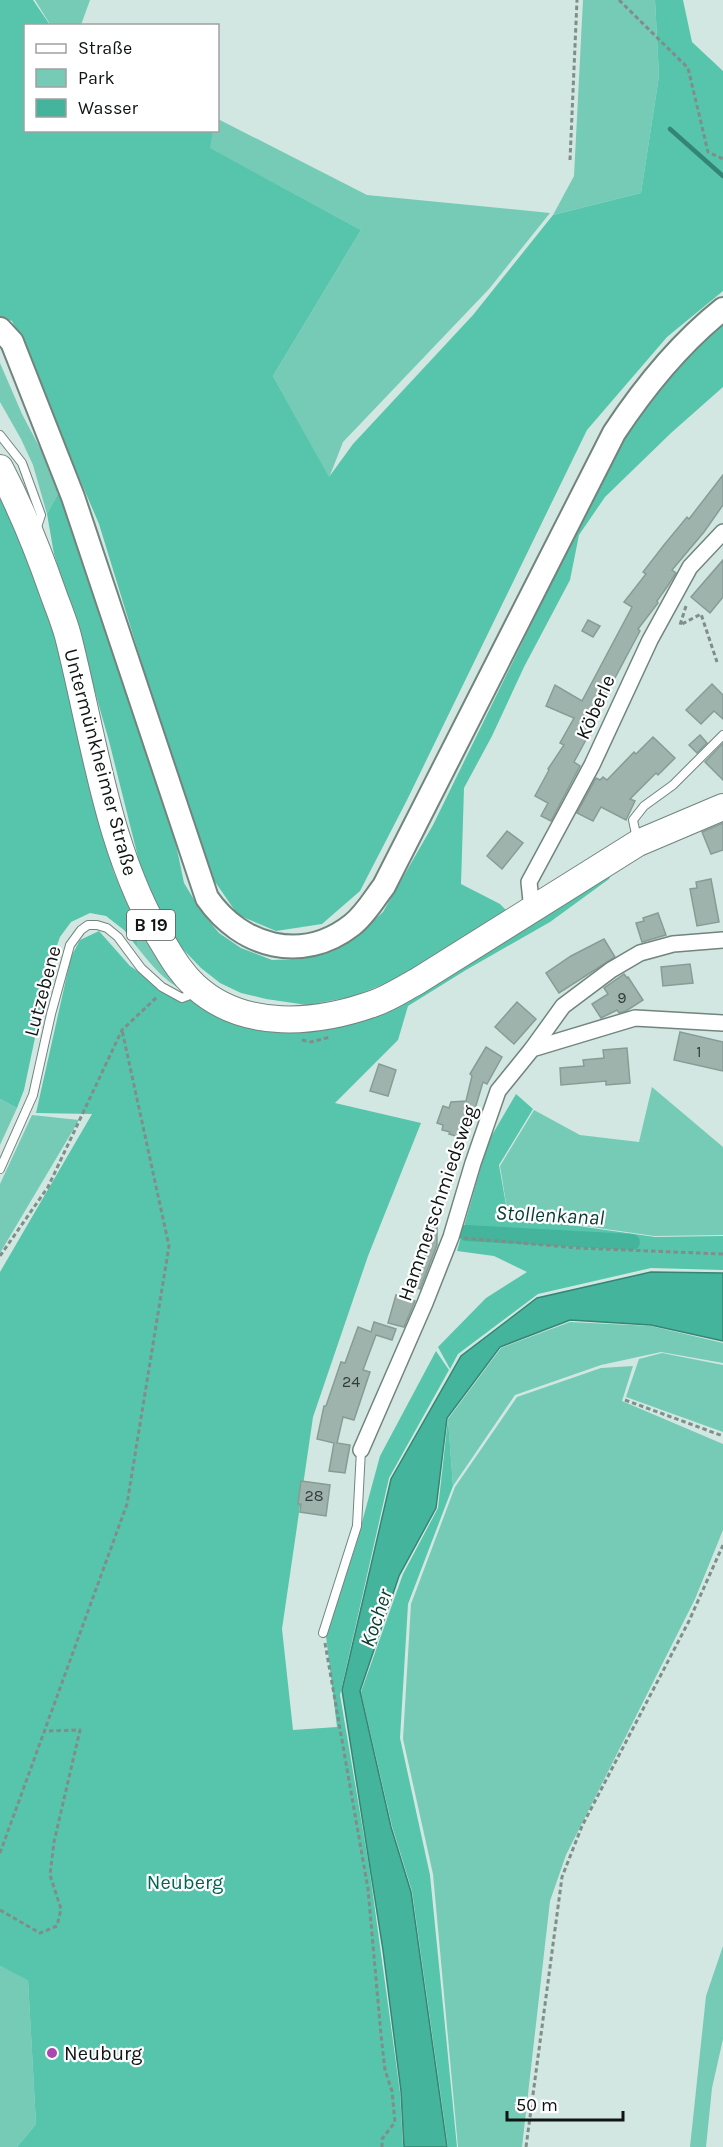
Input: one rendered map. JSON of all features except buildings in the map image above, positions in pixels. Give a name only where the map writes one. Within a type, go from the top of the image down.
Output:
[{"type":"main road","points":[[0,329],[16,350],[72,496],[207,898],[218,913],[254,940],[294,947],[315,944],[337,935],[353,924],[384,886],[614,433],[664,364],[723,309]]},
{"type":"main road","name":"Untermünkheimer Straße","points":[[0,468],[33,540],[67,633],[113,824],[130,877],[150,924],[178,968],[196,987],[220,1003],[264,1018],[293,1020],[319,1018],[377,1003],[416,982],[638,843],[723,807]]},
{"type":"street","name":"Köberle","points":[[532,910],[529,882],[592,765],[650,640],[690,567],[723,532]]},
{"type":"street","name":"Hammerschmiedsweg","points":[[361,1450],[451,1237],[498,1091],[563,1006],[611,970],[640,953],[673,944],[723,940]]},
{"type":"street","points":[[532,1049],[636,1018],[723,1023]]},
{"type":"lane","points":[[0,435],[22,463],[41,515],[33,540]]},
{"type":"lane","points":[[638,843],[633,819],[644,806],[673,785],[723,735]]},
{"type":"lane","name":"Lutzebene","points":[[0,1169],[33,1095],[51,1014],[70,945],[81,930],[88,925],[107,928],[118,938],[141,968],[165,989]]},
{"type":"lane","points":[[165,989],[182,998],[190,995],[196,987]]},
{"type":"lane","name":"Hammerschmiedsweg","points":[[323,1633],[357,1526],[361,1450]]},
{"type":"path","points":[[570,160],[577,0]]},
{"type":"path","points":[[619,0],[688,68],[708,152],[723,159]]},
{"type":"path","points":[[681,603],[687,607],[680,626],[701,614],[717,662]]},
{"type":"path","points":[[0,1256],[48,1187],[122,1030],[165,989]]},
{"type":"path","points":[[0,1853],[128,1504],[169,1246],[122,1030]]},
{"type":"path","points":[[451,1237],[578,1248],[723,1254]]},
{"type":"path","points":[[625,1400],[723,1436]]},
{"type":"path","points":[[526,2147],[562,1877],[582,1826],[689,1621],[723,1545]]},
{"type":"path","points":[[323,1633],[368,1889],[376,1998],[385,2070],[392,2091],[395,2122],[382,2139],[382,2147]]},
{"type":"path","points":[[0,1910],[40,1933],[57,1926],[61,1909],[50,1875],[54,1842],[80,1730],[45,1731]]},
{"type":"green space","points":[[0,0],[33,0],[49,24],[24,24],[24,132],[213,132],[210,148],[361,230],[273,376],[329,477],[353,444],[473,315],[553,215],[641,193],[659,76],[655,0],[683,0],[692,42],[723,71],[723,291],[667,337],[587,430],[407,800],[360,891],[322,924],[276,931],[238,915],[211,876],[157,713],[99,524],[12,321],[0,317]]},
{"type":"green space","points":[[35,0],[90,0],[81,24],[50,24]]},
{"type":"green space","points":[[583,0],[655,0],[659,76],[641,193],[553,215],[574,176]]},
{"type":"green space","points":[[219,120],[367,195],[550,213],[489,289],[343,442],[329,478],[273,376],[361,230],[209,148],[213,132],[219,132]]},
{"type":"green space","points":[[723,322],[723,387],[671,433],[605,497],[579,535],[570,580],[464,788],[461,884],[500,904],[507,911],[400,978],[351,997],[307,1005],[241,993],[220,983],[201,968],[179,945],[161,914],[142,873],[109,741],[54,554],[47,514],[61,488],[173,830],[184,883],[201,911],[219,933],[241,948],[272,960],[302,959],[333,951],[357,936],[383,912],[433,825],[614,450],[669,373]]},
{"type":"green space","points":[[0,363],[22,414],[61,488],[47,514],[33,465],[0,402]]},
{"type":"green space","points":[[0,494],[20,531],[54,625],[94,801],[114,873],[138,927],[137,947],[124,930],[106,916],[90,913],[71,922],[60,937],[51,962],[24,1090],[17,1108],[0,1099]]},
{"type":"green space","name":"Neuberg","points":[[612,873],[609,879],[550,922],[408,1006],[398,1040],[335,1103],[421,1123],[368,1256],[313,1417],[282,1629],[293,1730],[337,1727],[326,1636],[355,1548],[380,1456],[436,1351],[449,1370],[389,1478],[340,1695],[369,1866],[400,2092],[403,2147],[17,2147],[36,2124],[28,1980],[0,1966],[0,1272],[92,1114],[36,1113],[71,957],[80,940],[99,931],[130,966],[178,998],[182,994],[219,1015],[295,1031]]},
{"type":"green space","points":[[138,927],[146,941],[186,991],[165,978],[137,947]]},
{"type":"green space","points":[[652,1087],[723,1147],[723,1235],[654,1236],[508,1215],[500,1166],[534,1110],[580,1135],[639,1142]]},
{"type":"green space","points":[[516,1094],[533,1109],[499,1165],[508,1216],[655,1237],[723,1236],[723,1270],[651,1268],[538,1294],[458,1354],[450,1369],[438,1347],[486,1298],[527,1272],[494,1256],[457,1251],[488,1142]]},
{"type":"green space","points":[[0,1099],[17,1108],[0,1145]]},
{"type":"green space","points":[[32,1115],[79,1120],[0,1253],[0,1184]]},
{"type":"green space","points":[[570,1322],[651,1326],[723,1343],[723,1363],[661,1352],[601,1365],[515,1395],[453,1486],[448,1419],[501,1348]]},
{"type":"green space","points":[[662,1353],[723,1365],[723,1432],[626,1397],[639,1359]]},
{"type":"green space","points":[[633,1366],[622,1401],[723,1444],[723,1530],[695,1599],[566,1855],[550,1901],[522,2147],[458,2147],[433,1874],[403,1739],[411,1604],[455,1487],[517,1397],[601,1368]]},
{"type":"green space","points":[[448,1419],[453,1486],[408,1604],[400,1738],[430,1875],[457,2147],[448,2147],[412,1891],[392,1826],[361,1692],[403,1574],[438,1508]]},
{"type":"green space","points":[[723,1946],[723,2039],[712,2088],[706,2147],[690,2147],[706,1996]]},
{"type":"green space","points":[[0,1966],[28,1979],[36,2124],[17,2147],[0,2147]]},
{"type":"water","name":"Kocher","points":[[651,1272],[723,1273],[723,1341],[651,1325],[570,1320],[500,1347],[447,1418],[436,1508],[399,1576],[360,1691],[391,1827],[411,1892],[447,2147],[404,2147],[401,2091],[383,1950],[342,1690],[391,1479],[461,1356],[537,1298]]},
{"type":"waterway","points":[[670,129],[723,176]]},
{"type":"waterway","name":"Stollenkanal","points":[[466,1233],[632,1242]]},
{"type":"place","name":"Neuburg","points":[[52,2053]]}]
